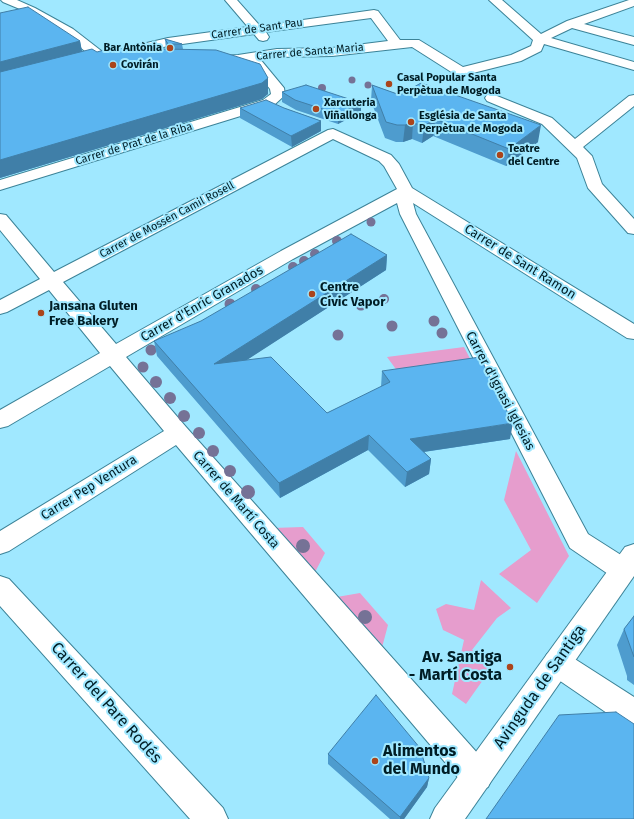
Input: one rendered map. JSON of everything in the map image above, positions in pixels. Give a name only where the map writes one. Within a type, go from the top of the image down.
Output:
[{"type":"street","points":[[7,0],[38,14],[69,32],[101,57]]},
{"type":"street","points":[[231,0],[277,53]]},
{"type":"street","points":[[495,0],[540,39],[634,66]]},
{"type":"street","points":[[540,39],[571,24],[634,2]]},
{"type":"street","points":[[23,18],[38,14]]},
{"type":"street","name":"Carrer de Sant Pau","points":[[101,57],[146,54],[168,42],[374,14],[397,44]]},
{"type":"street","points":[[571,24],[634,41]]},
{"type":"street","name":"Carrer de Santa Maria","points":[[202,60],[251,57],[277,53],[327,53],[416,43],[461,72],[516,58],[536,48],[540,39]]},
{"type":"street","points":[[88,61],[101,57]]},
{"type":"street","name":"Carrer de Prat de la Riba","points":[[0,185],[273,106],[278,95],[277,88],[251,57]]},
{"type":"street","points":[[492,98],[547,121],[584,156],[594,184],[634,229]]},
{"type":"street","points":[[574,147],[634,99]]},
{"type":"street","name":"Carrer de Mossèn Camil Rosell","points":[[0,308],[326,129],[385,158],[391,164],[406,191]]},
{"type":"street","name":"Carrer de Sant Ramon","points":[[406,191],[634,333]]},
{"type":"street","name":"Carrer d'Enric Granados","points":[[0,420],[114,356],[287,255],[406,191]]},
{"type":"street","name":"Carrer d'Ignasi Iglesias","points":[[406,191],[405,204],[408,214],[579,541],[629,563]]},
{"type":"street","name":"Carrer de Martí Costa","points":[[0,219],[50,281],[178,433],[477,776]]},
{"type":"street","name":"Carrer Pep Ventura","points":[[0,544],[178,433]]},
{"type":"street","name":"Avinguda de Santiga","points":[[446,819],[629,563]]},
{"type":"street","name":"Carrer del Pare Rodés","points":[[0,587],[212,819]]},
{"type":"street","points":[[557,663],[634,714]]},
{"type":"shaded area","points":[[464,347],[477,372],[406,383],[387,357]]},
{"type":"shaded area","points":[[516,451],[569,556],[537,603],[499,574],[531,550],[504,500]]},
{"type":"shaded area","points":[[303,527],[325,553],[313,576],[272,528]]},
{"type":"shaded area","points":[[481,580],[511,608],[497,618],[472,650],[495,663],[466,704],[452,694],[464,640],[443,630],[436,609],[446,604],[474,610]]},
{"type":"shaded area","points":[[360,593],[388,625],[380,655],[331,598]]},
{"type":"building","points":[[28,7],[80,41],[0,62],[0,13]]},
{"type":"building","points":[[165,39],[182,44],[168,44]]},
{"type":"building","points":[[111,48],[216,50],[260,64],[268,78],[262,83],[0,160],[0,72],[92,49],[97,52]]},
{"type":"building","points":[[421,83],[541,125],[509,149],[435,119],[424,126],[413,123],[397,125],[386,122],[372,85],[400,95]]},
{"type":"building","points":[[306,85],[361,103],[338,114],[295,100],[282,92]]},
{"type":"building","points":[[266,100],[321,121],[291,136],[240,108]]},
{"type":"building","points":[[351,234],[387,255],[214,364],[271,357],[327,413],[390,382],[382,371],[480,357],[513,423],[410,439],[431,459],[407,472],[369,435],[279,483],[154,341],[201,321]]},
{"type":"building","points":[[634,616],[634,657],[624,629]]},
{"type":"building","name":"Alimentos del Mundo","points":[[376,695],[420,748],[429,778],[400,817],[328,754]]},
{"type":"building","points":[[616,712],[634,724],[634,819],[486,819],[559,715]]},
{"type":"place","name":"Bar Antònia","points":[[170,48]]},
{"type":"place","name":"Covirán","points":[[113,65]]},
{"type":"place","name":"Casal Popular Santa Perpètua de Mogoda","points":[[389,84]]},
{"type":"place","name":"Xarcuteria Viñallonga","points":[[316,109]]},
{"type":"place","name":"Església de Santa Perpètua de Mogoda","points":[[411,122]]},
{"type":"place","name":"Teatre del Centre","points":[[500,155]]},
{"type":"place","name":"Centre Cívic Vapor","points":[[312,294]]},
{"type":"place","name":"Jansana Gluten Free Bakery","points":[[41,313]]},
{"type":"place","name":"Av. Santiga - Martí Costa","points":[[510,667]]},
{"type":"place","name":"Alimentos del Mundo","points":[[375,761]]}]
